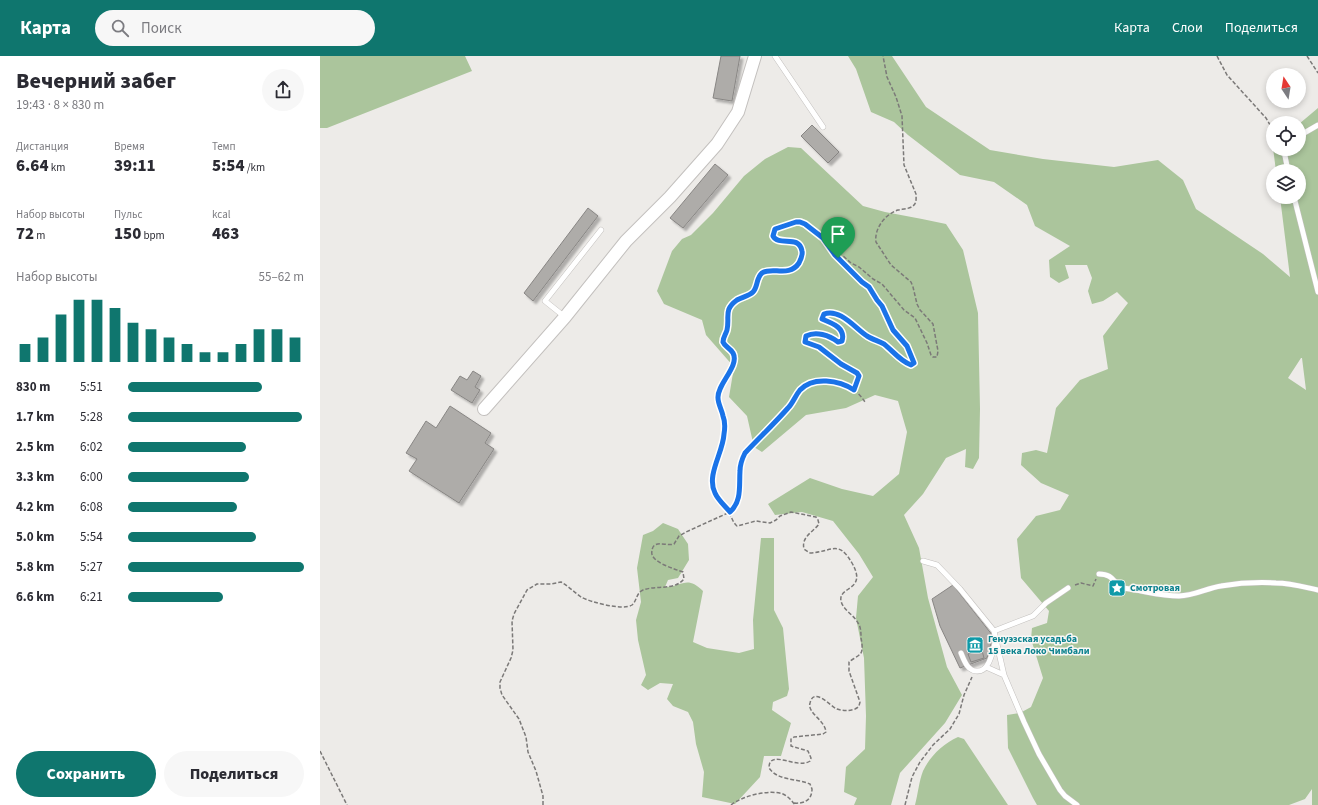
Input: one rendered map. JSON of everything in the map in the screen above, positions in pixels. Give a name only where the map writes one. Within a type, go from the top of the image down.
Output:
[{"type":"street","points":[[484,409],[565,317],[626,241],[670,198],[717,144],[738,112],[755,56]]},
{"type":"lane","points":[[775,56],[823,127]]},
{"type":"lane","points":[[1306,132],[1318,125]]},
{"type":"lane","points":[[1296,204],[1318,292]]},
{"type":"lane","points":[[565,317],[546,301],[601,230]]},
{"type":"lane","points":[[924,561],[937,565],[960,589],[994,631],[1004,675],[1039,754],[1065,796],[1077,805]]},
{"type":"lane","points":[[1099,574],[1107,575],[1112,578],[1122,588],[1136,589],[1151,594],[1178,596],[1196,593],[1220,586],[1276,582],[1318,590]]},
{"type":"lane","points":[[994,631],[1033,616],[1046,603],[1068,588]]},
{"type":"lane","points":[[961,652],[965,663],[969,668],[978,672],[986,667],[990,660],[996,638]]},
{"type":"lane","points":[[986,667],[1004,675]]},
{"type":"path","points":[[838,258],[843,256],[885,287],[904,310],[917,321],[931,354],[933,357],[937,357],[938,351],[933,324],[920,310],[911,282],[891,265],[875,238],[879,226],[892,212],[911,207],[916,203],[916,194],[904,165],[902,116],[896,97],[887,77],[883,56]]},
{"type":"path","points":[[1217,56],[1228,75],[1266,118]]},
{"type":"path","points":[[1307,56],[1318,73]]},
{"type":"path","points":[[731,805],[748,795],[769,793],[784,794],[794,804],[803,803],[812,794],[810,784],[803,781],[781,778],[775,775],[769,768],[769,764],[771,761],[776,759],[802,764],[810,762],[811,758],[808,751],[794,748],[791,746],[790,742],[794,737],[823,734],[826,732],[824,724],[810,708],[812,698],[815,696],[820,697],[832,706],[850,711],[858,707],[860,702],[848,666],[849,662],[860,654],[863,645],[858,622],[843,606],[841,599],[842,595],[856,582],[858,578],[857,572],[846,554],[838,548],[810,553],[804,549],[804,539],[819,524],[816,517],[791,512],[780,516],[770,523],[750,522],[740,526],[734,524],[730,512],[715,494],[712,481],[723,448],[724,436],[724,418],[718,398],[720,388],[731,369],[734,358],[733,353],[725,346],[723,342],[728,329],[727,315],[729,309],[738,299],[751,294],[755,290],[759,276],[763,272],[784,271],[796,266],[802,257],[802,251],[796,242],[792,240],[778,241],[775,239],[773,232],[775,229],[800,222],[812,228],[823,238],[838,258],[871,290],[882,306],[893,330],[907,346],[914,363],[911,365],[904,362],[883,344],[867,336],[841,317],[833,313],[824,314],[822,319],[833,323],[842,332],[842,341],[838,342],[831,337],[816,334],[806,336],[805,342],[819,347],[841,364],[857,373],[859,376],[854,390]]},
{"type":"path","points":[[543,805],[543,796],[536,771],[528,752],[526,737],[519,719],[502,695],[500,688],[500,682],[513,650],[512,621],[514,614],[527,590],[537,584],[552,584],[561,582],[587,600],[624,607],[631,606],[638,594],[643,590],[676,585],[684,579],[683,572],[654,560],[651,554],[652,549],[655,545],[674,544],[678,536],[730,512],[733,509],[741,489],[741,462],[745,453],[788,408],[800,389],[818,381],[826,381],[848,386],[865,402]]},
{"type":"path","points":[[1068,588],[1081,583],[1093,586],[1099,574]]},
{"type":"path","points":[[905,805],[912,777],[933,745],[950,729],[959,714],[964,694],[974,671]]},
{"type":"path","points":[[320,751],[347,805]]},
{"type":"green space","points":[[320,56],[465,56],[472,71],[327,128],[320,128]]},
{"type":"green space","points":[[848,56],[892,56],[926,107],[990,150],[1043,159],[1114,167],[1158,160],[1183,180],[1196,209],[1263,254],[1290,277],[1281,204],[1306,204],[1306,164],[1275,164],[1274,156],[1306,156],[1306,118],[1318,108],[1318,805],[1312,805],[1312,789],[1305,799],[1289,805],[1037,805],[1008,748],[1007,715],[1020,713],[1031,707],[1043,678],[1031,639],[1032,628],[1047,623],[1049,611],[1021,578],[1017,539],[1036,516],[1060,510],[1069,495],[1041,483],[1021,465],[1022,453],[1036,450],[1047,453],[1056,408],[1080,380],[1108,369],[1103,336],[1128,303],[1117,292],[1103,301],[1092,304],[1088,291],[1092,278],[1087,265],[1065,265],[1069,278],[1059,283],[1050,277],[1049,260],[1070,246],[1035,226],[1027,205],[994,182],[960,175],[908,135],[894,122],[871,112],[856,69]],"holes":[[[1301,358],[1302,358],[1306,390],[1288,378]]]},
{"type":"green space","points":[[788,147],[801,148],[863,206],[885,212],[946,224],[963,250],[978,313],[980,409],[979,458],[973,469],[965,467],[966,449],[946,458],[923,494],[904,515],[919,548],[928,598],[947,667],[962,695],[945,723],[900,773],[891,805],[854,805],[857,798],[844,792],[846,767],[865,749],[866,716],[864,658],[856,618],[858,596],[873,577],[859,554],[833,521],[802,512],[775,515],[768,504],[810,478],[842,489],[873,496],[899,474],[907,432],[898,401],[875,395],[846,408],[806,415],[762,452],[754,447],[747,416],[729,397],[734,367],[706,335],[702,320],[664,304],[657,291],[672,251],[682,239],[691,235],[713,213],[744,176],[765,159]]},
{"type":"green space","points":[[663,523],[678,529],[688,544],[689,560],[678,578],[668,580],[665,587],[689,582],[698,586],[703,591],[693,642],[707,648],[739,653],[754,649],[753,620],[761,538],[774,538],[774,610],[783,628],[789,689],[787,696],[773,702],[772,710],[791,723],[781,756],[764,756],[760,777],[735,804],[702,797],[704,772],[696,744],[693,722],[688,712],[673,706],[667,699],[673,684],[660,683],[648,690],[641,685],[646,675],[638,640],[636,620],[641,602],[637,568],[643,535],[653,531]]},
{"type":"green space","points":[[958,737],[964,739],[1008,805],[915,805],[920,779],[929,760],[947,743]]},
{"type":"building","points":[[721,56],[740,56],[732,101],[713,98]]},
{"type":"building","points":[[812,125],[839,152],[828,163],[801,136]]},
{"type":"building","points":[[715,164],[728,175],[683,228],[670,218]]},
{"type":"building","points":[[588,208],[598,216],[533,301],[524,293]]},
{"type":"building","points":[[473,371],[481,376],[475,387],[480,390],[472,403],[451,390],[460,376],[467,380]]},
{"type":"building","points":[[450,406],[491,433],[485,443],[494,449],[459,503],[409,471],[417,459],[406,453],[426,421],[436,428]]},
{"type":"building","name":"Генуэзская усадьба 15 века Локо Чимбали","points":[[953,585],[993,636],[987,658],[960,668],[940,626],[932,599]]},
{"type":"building","name":"Генуэзская усадьба 15 века Локо Чимбали","points":[[981,647],[984,658],[971,662],[968,654],[976,652],[975,650]]},
{"type":"place","name":"Смотровая","points":[[1117,588]]},
{"type":"place","name":"Генуэзская усадьба 15 века Локо Чимбали","points":[[975,645]]},
{"type":"route","points":[[800,222],[812,228],[823,238],[838,258],[854,275],[869,287],[875,295],[885,311],[893,330],[907,346],[914,363],[913,365],[907,364],[883,344],[867,336],[847,320],[833,313],[824,314],[822,319],[838,326],[842,332],[842,341],[838,342],[826,335],[816,334],[806,336],[804,339],[805,342],[807,344],[819,347],[841,364],[857,373],[859,376],[858,382],[854,390],[848,386],[826,381],[818,381],[800,389],[795,400],[745,453],[741,462],[741,489],[738,499],[730,512],[715,494],[712,481],[723,448],[725,426],[719,404],[718,393],[731,369],[734,358],[733,353],[725,346],[723,342],[723,338],[728,329],[727,315],[729,309],[738,299],[751,294],[755,290],[759,276],[763,272],[779,272],[791,269],[796,266],[802,257],[800,246],[796,242],[792,240],[778,241],[775,239],[773,232],[775,229],[800,222]]}]
